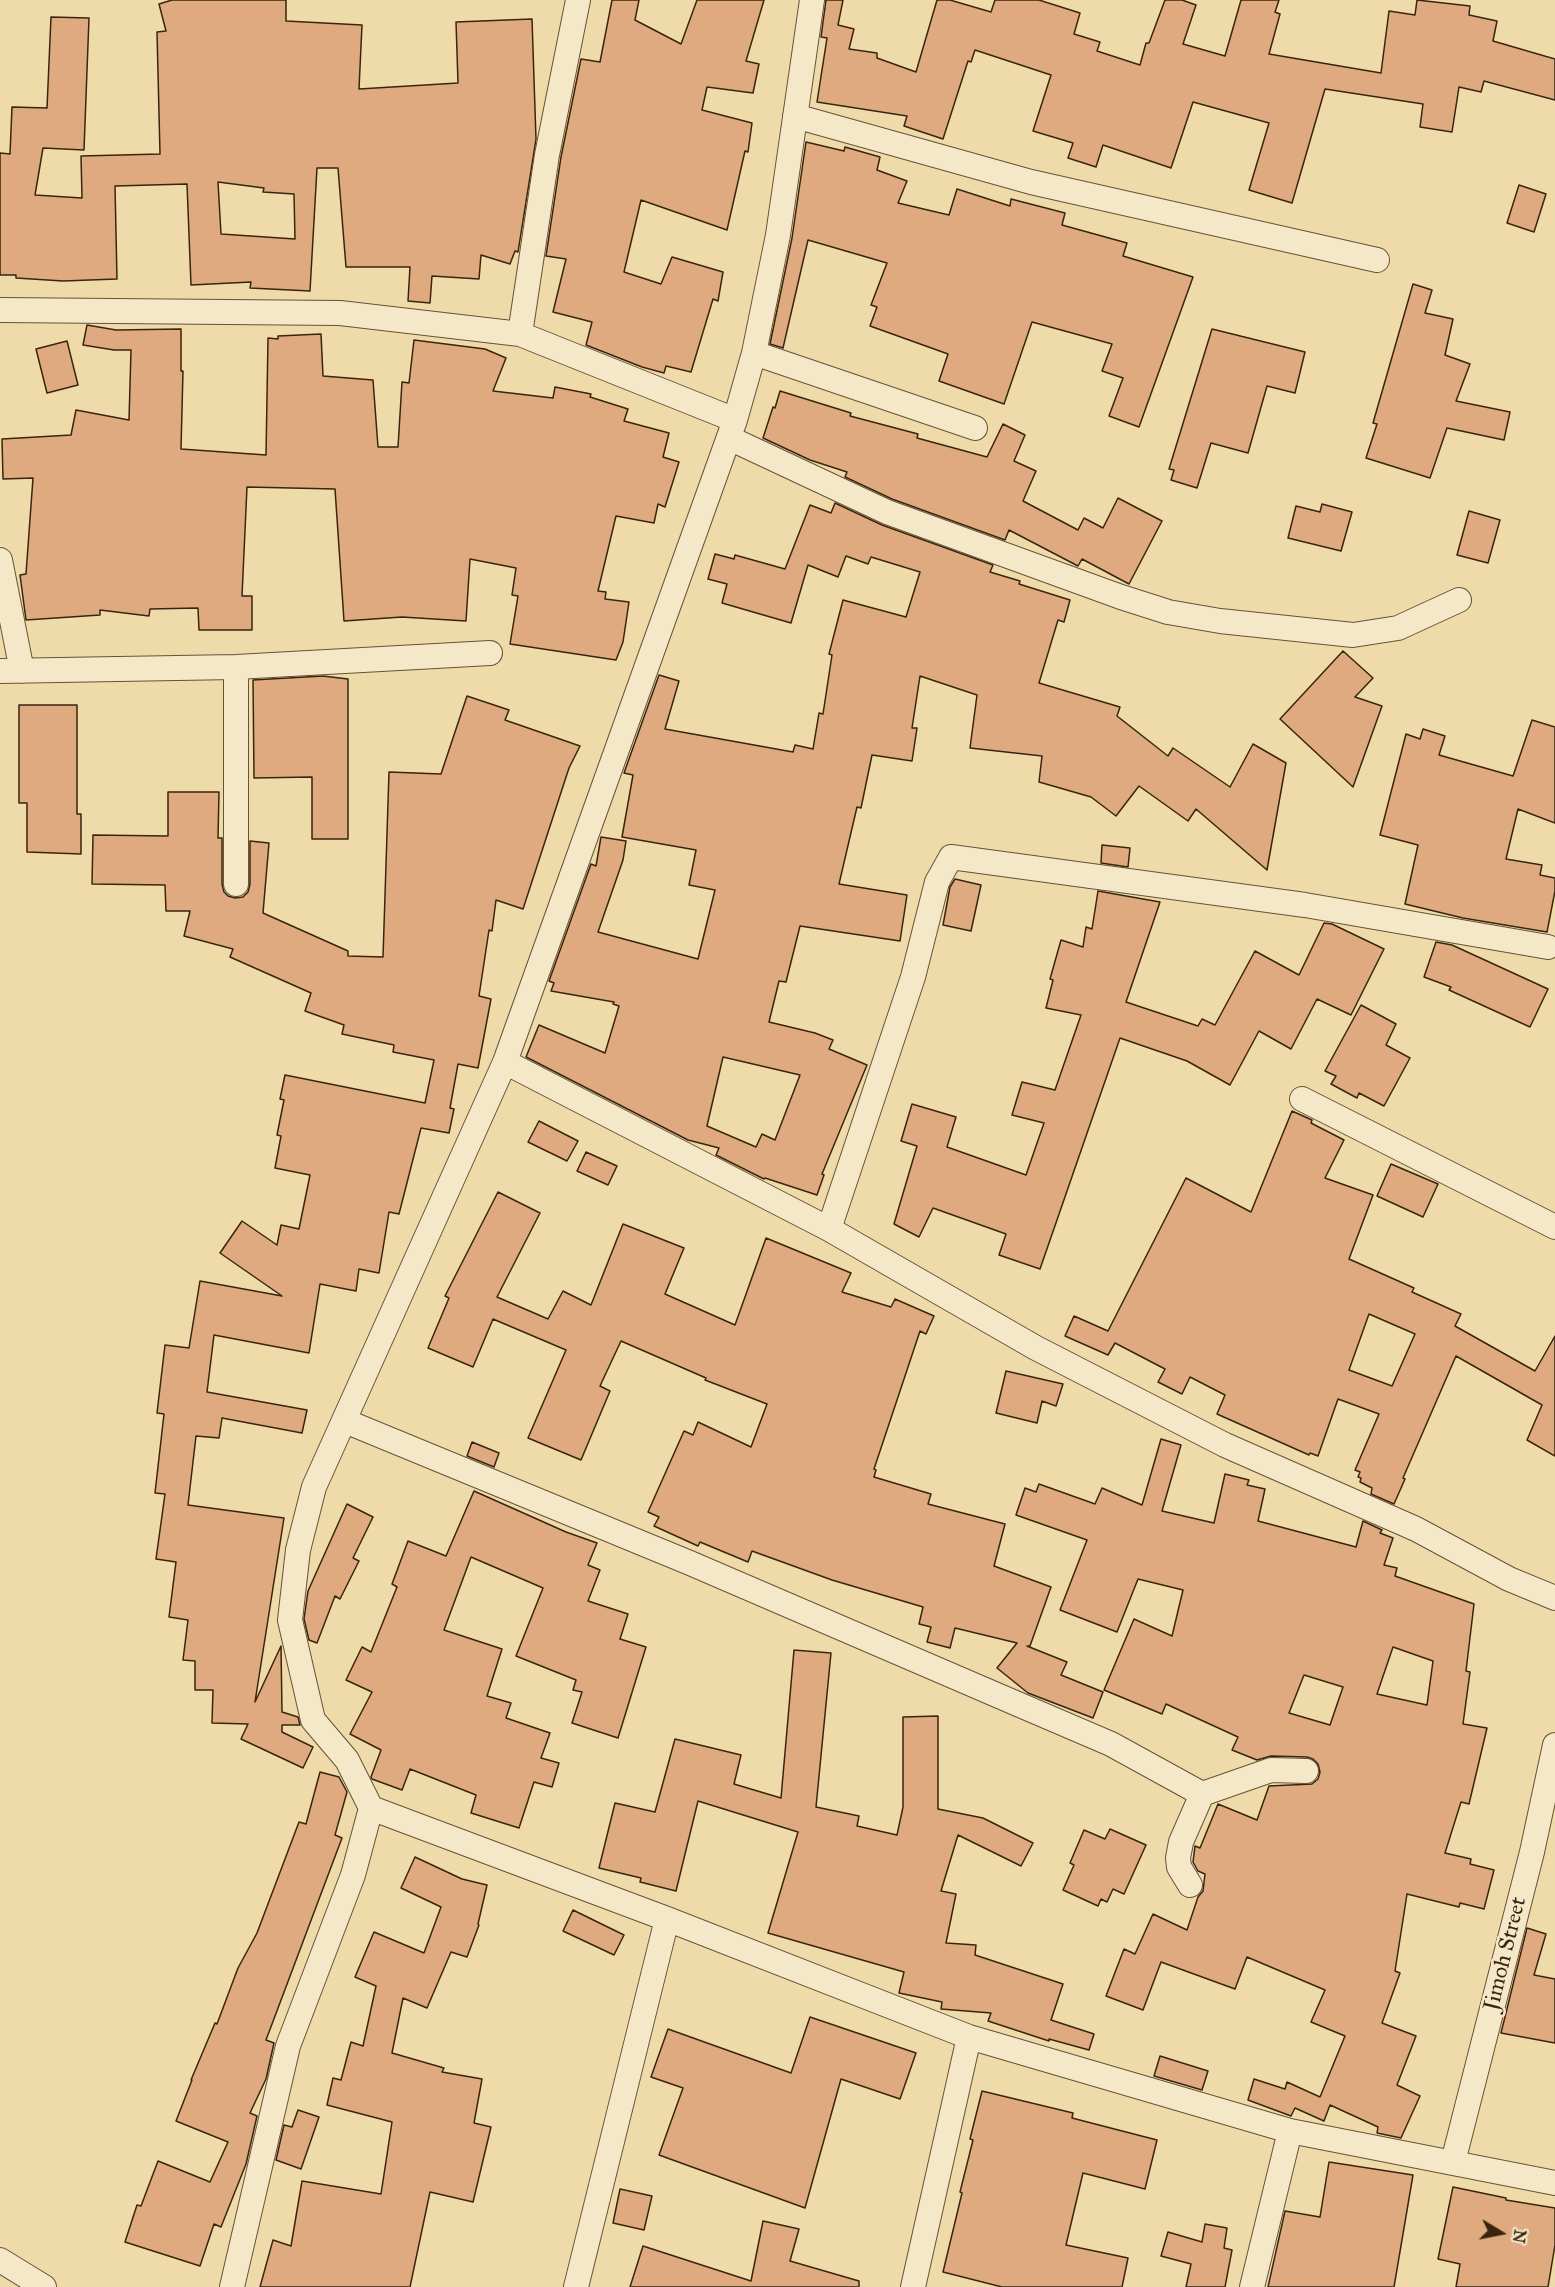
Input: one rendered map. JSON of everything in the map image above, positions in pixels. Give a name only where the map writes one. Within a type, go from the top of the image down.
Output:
[{"type":"street","points":[[520,334],[548,155],[578,0]]},
{"type":"street","points":[[231,2287],[288,2046],[353,1875],[371,1808],[347,1760],[313,1720],[291,1620],[297,1550],[312,1498],[505,1062],[732,429],[754,353],[778,235],[812,0]]},
{"type":"street","points":[[795,116],[1031,182],[1377,260]]},
{"type":"street","points":[[0,310],[340,313],[520,334],[732,429],[887,512],[1168,612],[1220,621],[1353,635],[1398,628],[1459,600]]},
{"type":"street","points":[[754,353],[975,428]]},
{"type":"street","points":[[0,560],[11,671],[236,667],[489,653]]},
{"type":"street","points":[[236,667],[236,884]]},
{"type":"street","points":[[829,1229],[914,977],[937,882],[951,857],[1305,905],[1548,946]]},
{"type":"street","points":[[505,1062],[829,1229],[1036,1348],[1225,1445],[1416,1529],[1509,1579],[1555,1598]]},
{"type":"street","points":[[1302,1099],[1555,1227]]},
{"type":"street","points":[[345,1421],[690,1563],[1111,1744],[1202,1794]]},
{"type":"street","name":"Jimoh Street","points":[[1453,2162],[1532,1852],[1555,1745]]},
{"type":"street","points":[[1190,1886],[1179,1867],[1178,1858],[1181,1842],[1202,1794],[1271,1770],[1306,1771]]},
{"type":"street","points":[[371,1808],[667,1919],[969,2037],[1290,2131],[1555,2183]]},
{"type":"street","points":[[576,2287],[667,1919]]},
{"type":"street","points":[[913,2287],[969,2037]]},
{"type":"street","points":[[1252,2287],[1290,2131]]},
{"type":"street","points":[[0,2260],[44,2287]]},
{"type":"building","points":[[172,0],[286,0],[286,21],[362,25],[359,89],[458,83],[456,22],[532,19],[536,139],[518,252],[515,251],[510,264],[481,255],[479,279],[432,276],[430,303],[408,301],[410,267],[346,267],[338,168],[317,168],[310,291],[250,288],[251,282],[191,285],[187,184],[115,186],[117,279],[63,281],[0,275],[0,153],[10,154],[12,107],[47,108],[51,17],[89,18],[84,150],[43,148],[35,195],[82,198],[81,156],[160,154],[157,32],[166,31],[159,4]],"holes":[[[218,182],[264,188],[263,192],[294,194],[295,239],[221,234]]]},
{"type":"building","points":[[612,0],[639,0],[635,20],[681,44],[697,0],[764,0],[746,61],[759,64],[753,93],[707,87],[702,110],[752,123],[748,152],[745,151],[727,230],[641,200],[624,272],[661,284],[672,257],[723,272],[718,301],[713,299],[691,372],[666,366],[664,373],[586,345],[592,322],[553,312],[566,259],[546,256],[561,157],[581,59],[600,62]]},
{"type":"building","points":[[826,0],[843,0],[838,25],[854,29],[849,49],[877,53],[877,58],[916,72],[937,0],[950,0],[991,12],[995,0],[1039,0],[1080,13],[1074,34],[1100,42],[1097,51],[1140,65],[1146,43],[1149,43],[1165,0],[1182,0],[1196,5],[1183,44],[1225,56],[1241,0],[1279,0],[1275,12],[1280,14],[1269,54],[1381,73],[1389,11],[1415,15],[1417,0],[1470,6],[1469,15],[1497,21],[1493,41],[1555,59],[1555,100],[1484,81],[1481,92],[1459,87],[1452,132],[1420,127],[1423,104],[1325,89],[1292,203],[1249,190],[1269,123],[1193,102],[1171,168],[1103,145],[1096,167],[1068,158],[1073,143],[1033,131],[1051,75],[975,50],[971,62],[968,61],[943,139],[904,126],[907,116],[817,102],[827,38],[821,37]]},
{"type":"building","points":[[806,142],[844,151],[845,147],[880,157],[877,170],[907,181],[898,203],[949,215],[957,189],[1010,206],[1011,199],[1065,213],[1062,225],[1127,243],[1123,256],[1193,277],[1139,427],[1109,416],[1123,378],[1102,371],[1112,344],[1032,322],[1004,404],[939,381],[948,354],[870,326],[877,307],[871,305],[887,263],[808,240],[783,348],[770,344],[792,238]]},
{"type":"building","points":[[1519,185],[1546,194],[1534,232],[1507,223]]},
{"type":"building","points":[[1413,284],[1432,290],[1425,313],[1453,319],[1445,355],[1470,364],[1456,401],[1510,412],[1504,440],[1447,428],[1430,478],[1366,458],[1377,424],[1373,423]]},
{"type":"building","points":[[87,325],[116,330],[181,329],[181,371],[183,371],[181,449],[266,455],[268,338],[321,334],[323,376],[373,380],[378,447],[398,447],[402,382],[409,383],[414,340],[485,349],[506,358],[493,391],[553,398],[555,387],[591,394],[590,397],[628,409],[624,421],[669,433],[663,457],[679,462],[665,507],[658,504],[654,523],[616,516],[598,591],[606,592],[605,599],[629,602],[623,642],[616,660],[510,644],[518,596],[512,595],[516,568],[470,559],[466,621],[402,617],[344,621],[335,489],[247,487],[242,596],[252,596],[252,630],[199,630],[198,608],[150,609],[149,616],[100,610],[100,615],[26,620],[20,575],[26,574],[33,478],[3,479],[2,439],[71,435],[76,410],[129,420],[131,350],[83,345]]},
{"type":"building","points":[[1212,329],[1305,352],[1295,393],[1267,386],[1248,453],[1211,443],[1197,488],[1171,480],[1174,470],[1169,469]]},
{"type":"building","points":[[67,341],[78,385],[47,393],[36,349]]},
{"type":"building","points":[[780,391],[851,413],[850,416],[918,434],[917,438],[987,457],[1003,424],[1025,435],[1014,461],[1036,471],[1023,501],[1078,530],[1084,518],[1103,528],[1118,498],[1162,521],[1129,584],[1082,559],[1078,566],[1009,530],[1005,540],[892,499],[845,477],[847,472],[810,460],[763,438]]},
{"type":"building","points":[[835,503],[882,525],[993,565],[990,572],[1020,581],[1019,584],[1070,600],[1064,622],[1058,620],[1039,683],[1120,707],[1117,716],[1168,756],[1173,748],[1230,787],[1253,744],[1286,763],[1267,870],[1196,809],[1188,821],[1139,786],[1116,816],[1091,797],[1039,782],[1042,756],[970,748],[977,695],[920,676],[912,728],[917,728],[912,761],[872,755],[861,808],[857,807],[839,884],[907,895],[900,941],[800,926],[786,982],[779,981],[769,1022],[815,1033],[833,1040],[829,1049],[867,1065],[822,1174],[824,1175],[817,1195],[764,1179],[716,1155],[719,1148],[688,1140],[526,1057],[539,1025],[605,1053],[619,1006],[613,1004],[614,1002],[551,991],[554,983],[549,981],[591,864],[596,866],[601,837],[626,841],[623,860],[598,932],[698,959],[715,890],[689,885],[696,850],[622,837],[633,775],[624,773],[659,675],[679,681],[665,729],[793,752],[795,745],[813,749],[819,713],[823,714],[832,655],[829,654],[843,600],[906,617],[920,572],[871,557],[868,564],[846,556],[838,577],[808,565],[791,623],[722,603],[727,584],[708,579],[715,554],[734,559],[735,555],[785,569],[810,505],[831,513]],"holes":[[[723,1057],[800,1075],[775,1140],[762,1134],[756,1147],[707,1126]]]},
{"type":"building","points":[[1322,504],[1352,512],[1341,551],[1288,538],[1296,506],[1320,512]]},
{"type":"building","points":[[1469,511],[1500,520],[1488,563],[1457,555]]},
{"type":"building","points":[[1343,651],[1373,678],[1355,697],[1382,706],[1353,787],[1280,719]]},
{"type":"building","points":[[323,676],[348,679],[348,839],[312,839],[312,777],[254,778],[253,680]]},
{"type":"building","points":[[467,696],[509,710],[505,720],[580,746],[569,768],[523,909],[496,900],[479,996],[491,999],[478,1068],[458,1064],[450,1108],[454,1109],[449,1133],[421,1128],[399,1214],[389,1212],[379,1273],[359,1269],[356,1291],[320,1284],[309,1353],[214,1335],[207,1392],[307,1410],[302,1433],[222,1418],[219,1438],[196,1436],[188,1505],[284,1518],[255,1702],[281,1646],[282,1712],[298,1717],[300,1725],[282,1725],[282,1732],[313,1747],[303,1768],[241,1739],[248,1724],[212,1723],[213,1690],[195,1690],[195,1661],[183,1660],[188,1620],[169,1617],[176,1562],[156,1559],[165,1494],[155,1493],[164,1414],[157,1413],[165,1345],[189,1348],[200,1281],[282,1296],[220,1253],[242,1221],[277,1245],[281,1225],[299,1229],[310,1175],[275,1168],[281,1136],[277,1135],[284,1100],[280,1099],[285,1075],[425,1103],[434,1060],[393,1052],[394,1045],[342,1034],[344,1025],[305,1011],[311,993],[230,957],[233,949],[184,936],[190,911],[166,911],[165,885],[92,884],[93,835],[168,836],[168,792],[219,792],[218,838],[222,838],[224,892],[235,898],[243,897],[248,892],[250,841],[269,843],[263,913],[348,951],[348,956],[383,957],[389,772],[441,774]]},
{"type":"building","points":[[19,705],[77,705],[77,814],[81,814],[81,854],[27,852],[27,803],[19,803]]},
{"type":"building","points":[[1532,720],[1555,727],[1555,823],[1518,809],[1506,859],[1542,865],[1540,875],[1555,878],[1555,891],[1547,932],[1463,918],[1405,904],[1418,845],[1380,835],[1406,734],[1420,739],[1423,729],[1445,736],[1439,755],[1513,776]]},
{"type":"building","points":[[1102,845],[1130,848],[1128,867],[1101,863]]},
{"type":"building","points":[[955,879],[981,885],[971,931],[943,925],[950,887]]},
{"type":"building","points":[[1098,891],[1160,902],[1126,1002],[1198,1026],[1202,1019],[1215,1025],[1255,951],[1299,975],[1324,923],[1332,924],[1384,949],[1351,1015],[1317,999],[1291,1049],[1259,1031],[1230,1085],[1187,1061],[1120,1038],[1040,1269],[999,1255],[1006,1234],[933,1208],[919,1237],[894,1224],[917,1146],[901,1141],[912,1104],[956,1117],[947,1147],[1026,1175],[1044,1123],[1012,1115],[1022,1082],[1055,1090],[1081,1015],[1046,1008],[1053,980],[1050,979],[1061,940],[1083,947],[1086,927],[1092,929]]},
{"type":"building","points":[[1436,942],[1452,945],[1548,989],[1530,1027],[1449,990],[1451,987],[1424,977]]},
{"type":"building","points":[[1361,1005],[1396,1024],[1386,1045],[1410,1058],[1384,1106],[1359,1093],[1357,1098],[1331,1084],[1336,1076],[1325,1071]]},
{"type":"building","points":[[1292,1111],[1312,1120],[1311,1123],[1344,1140],[1325,1178],[1373,1195],[1349,1259],[1414,1288],[1412,1292],[1461,1314],[1455,1326],[1535,1371],[1555,1336],[1555,1456],[1527,1440],[1542,1405],[1456,1356],[1394,1504],[1371,1494],[1372,1488],[1360,1482],[1361,1478],[1358,1477],[1360,1472],[1355,1470],[1379,1414],[1338,1399],[1318,1456],[1310,1453],[1309,1455],[1217,1414],[1225,1395],[1190,1377],[1182,1394],[1158,1382],[1165,1369],[1115,1343],[1108,1355],[1065,1336],[1074,1316],[1108,1331],[1186,1178],[1251,1212]],"holes":[[[1369,1314],[1415,1334],[1392,1386],[1349,1370]]]},
{"type":"building","points":[[539,1121],[578,1141],[567,1161],[528,1142]]},
{"type":"building","points":[[586,1152],[617,1166],[608,1185],[577,1171]]},
{"type":"building","points":[[1391,1164],[1438,1184],[1423,1217],[1377,1196]]},
{"type":"building","points":[[498,1192],[540,1213],[497,1297],[548,1319],[563,1291],[591,1305],[623,1224],[684,1248],[665,1294],[735,1325],[766,1238],[851,1273],[842,1292],[891,1307],[895,1299],[934,1316],[926,1334],[920,1331],[874,1469],[876,1470],[874,1477],[931,1494],[928,1504],[1005,1524],[994,1566],[1051,1587],[1030,1646],[1027,1646],[1067,1662],[1061,1675],[1103,1692],[1093,1718],[1028,1693],[997,1668],[1017,1643],[955,1628],[950,1648],[927,1642],[931,1627],[919,1624],[923,1607],[832,1580],[752,1551],[748,1562],[700,1542],[698,1546],[654,1526],[659,1517],[648,1512],[684,1431],[693,1435],[698,1422],[751,1447],[767,1404],[705,1380],[706,1378],[621,1341],[600,1386],[610,1391],[581,1460],[528,1438],[566,1350],[493,1319],[473,1367],[428,1348],[449,1298],[445,1296]]},
{"type":"building","points":[[1006,1371],[1063,1384],[1056,1406],[1042,1401],[1037,1423],[996,1413]]},
{"type":"building","points":[[1161,1439],[1181,1445],[1162,1511],[1214,1523],[1225,1474],[1249,1480],[1247,1485],[1265,1489],[1258,1521],[1356,1547],[1363,1521],[1382,1530],[1380,1533],[1393,1538],[1384,1565],[1397,1568],[1395,1576],[1474,1604],[1466,1671],[1470,1672],[1463,1724],[1487,1728],[1469,1804],[1461,1802],[1445,1853],[1471,1859],[1470,1864],[1494,1870],[1484,1909],[1460,1903],[1459,1907],[1407,1894],[1395,1971],[1400,1973],[1382,2023],[1416,2036],[1397,2085],[1420,2096],[1401,2138],[1377,2133],[1378,2127],[1330,2105],[1324,2121],[1295,2108],[1291,2116],[1248,2100],[1254,2079],[1285,2089],[1287,2082],[1320,2097],[1345,2036],[1311,2022],[1325,1990],[1247,1957],[1235,1989],[1161,1962],[1143,2010],[1106,1996],[1124,1949],[1135,1954],[1153,1914],[1187,1930],[1198,1897],[1203,1891],[1205,1874],[1198,1871],[1193,1862],[1195,1846],[1200,1848],[1218,1804],[1257,1820],[1269,1786],[1312,1784],[1318,1779],[1320,1772],[1318,1764],[1307,1757],[1271,1756],[1257,1760],[1232,1750],[1238,1737],[1166,1704],[1162,1714],[1104,1690],[1134,1619],[1172,1636],[1183,1590],[1138,1579],[1117,1632],[1060,1610],[1087,1540],[1016,1515],[1025,1488],[1036,1492],[1039,1484],[1095,1504],[1102,1488],[1142,1505]],"holes":[[[1393,1647],[1433,1661],[1427,1705],[1377,1694]],[[1304,1675],[1343,1687],[1330,1725],[1289,1713]]]},
{"type":"building","points":[[472,1442],[499,1453],[494,1467],[467,1456]]},
{"type":"building","points":[[474,1491],[566,1532],[597,1543],[588,1565],[600,1570],[588,1601],[628,1614],[620,1639],[646,1647],[618,1738],[572,1723],[582,1692],[573,1690],[576,1680],[516,1656],[543,1588],[471,1557],[444,1630],[502,1649],[487,1696],[511,1703],[506,1718],[550,1733],[541,1758],[559,1763],[552,1787],[534,1782],[519,1828],[471,1813],[476,1795],[410,1769],[402,1790],[372,1779],[381,1750],[350,1734],[372,1692],[346,1680],[362,1647],[371,1652],[397,1587],[392,1584],[408,1541],[446,1556]]},
{"type":"building","points":[[347,1504],[373,1517],[353,1558],[359,1561],[340,1599],[335,1596],[317,1643],[309,1640],[304,1619],[308,1591]]},
{"type":"building","points":[[794,1650],[831,1653],[816,1807],[859,1816],[857,1826],[897,1835],[903,1807],[903,1717],[938,1716],[938,1809],[983,1818],[1033,1843],[1021,1866],[958,1835],[941,1891],[956,1894],[946,1943],[976,1945],[975,1955],[1063,1984],[1051,2020],[1094,2034],[1089,2050],[1049,2039],[1049,2041],[988,2021],[991,2013],[941,2009],[942,2002],[899,1993],[904,1972],[768,1933],[798,1832],[698,1801],[676,1891],[640,1882],[641,1878],[599,1868],[615,1803],[655,1812],[675,1739],[741,1755],[734,1784],[781,1798]]},
{"type":"building","points":[[320,1772],[339,1777],[347,1792],[335,1835],[342,1838],[266,2040],[274,2043],[266,2079],[250,2113],[257,2116],[246,2164],[221,2227],[214,2224],[200,2266],[125,2242],[137,2205],[141,2206],[158,2161],[210,2182],[228,2142],[176,2121],[238,1968],[257,1933],[299,1822],[306,1824]]},
{"type":"building","points":[[1110,1829],[1146,1845],[1124,1894],[1113,1889],[1107,1902],[1101,1899],[1098,1906],[1063,1890],[1074,1865],[1070,1863],[1084,1830],[1105,1839]]},
{"type":"building","points":[[415,1857],[462,1879],[487,1885],[479,1925],[467,1957],[451,1952],[427,2008],[403,1998],[392,2053],[444,2068],[442,2072],[482,2079],[474,2123],[491,2127],[473,2202],[430,2192],[410,2287],[260,2287],[273,2240],[291,2246],[302,2181],[381,2194],[392,2122],[327,2105],[333,2078],[341,2080],[351,2042],[363,2046],[376,1986],[355,1977],[374,1932],[424,1953],[441,1907],[401,1888]]},
{"type":"building","points":[[573,1910],[624,1935],[614,1955],[563,1931]]},
{"type":"building","points":[[1527,1928],[1546,1934],[1534,1975],[1555,1979],[1555,2043],[1501,2033]]},
{"type":"building","points":[[810,2017],[916,2053],[900,2099],[841,2079],[805,2208],[659,2155],[683,2088],[651,2077],[668,2029],[791,2073]]},
{"type":"building","points":[[1160,2056],[1208,2071],[1202,2090],[1154,2076]]},
{"type":"building","points":[[982,2091],[1073,2113],[1072,2118],[1157,2140],[1145,2189],[1083,2173],[1066,2245],[1128,2258],[1122,2287],[1002,2287],[943,2272],[962,2193],[960,2192],[973,2140],[970,2139]]},
{"type":"building","points":[[298,2110],[319,2117],[301,2169],[276,2160],[284,2125],[292,2127]]},
{"type":"building","points":[[1329,2162],[1413,2175],[1394,2287],[1268,2287],[1285,2211],[1320,2217]]},
{"type":"building","points":[[1453,2187],[1506,2198],[1506,2200],[1555,2208],[1555,2245],[1548,2287],[1456,2287],[1460,2264],[1438,2259]]},
{"type":"building","points":[[620,2189],[652,2196],[644,2230],[613,2223]]},
{"type":"building","points":[[763,2221],[799,2229],[790,2261],[859,2281],[859,2287],[630,2287],[643,2246],[751,2281]]},
{"type":"building","points":[[1205,2224],[1227,2228],[1224,2248],[1232,2250],[1225,2287],[1186,2287],[1191,2264],[1161,2256],[1168,2232],[1202,2242]]}]
